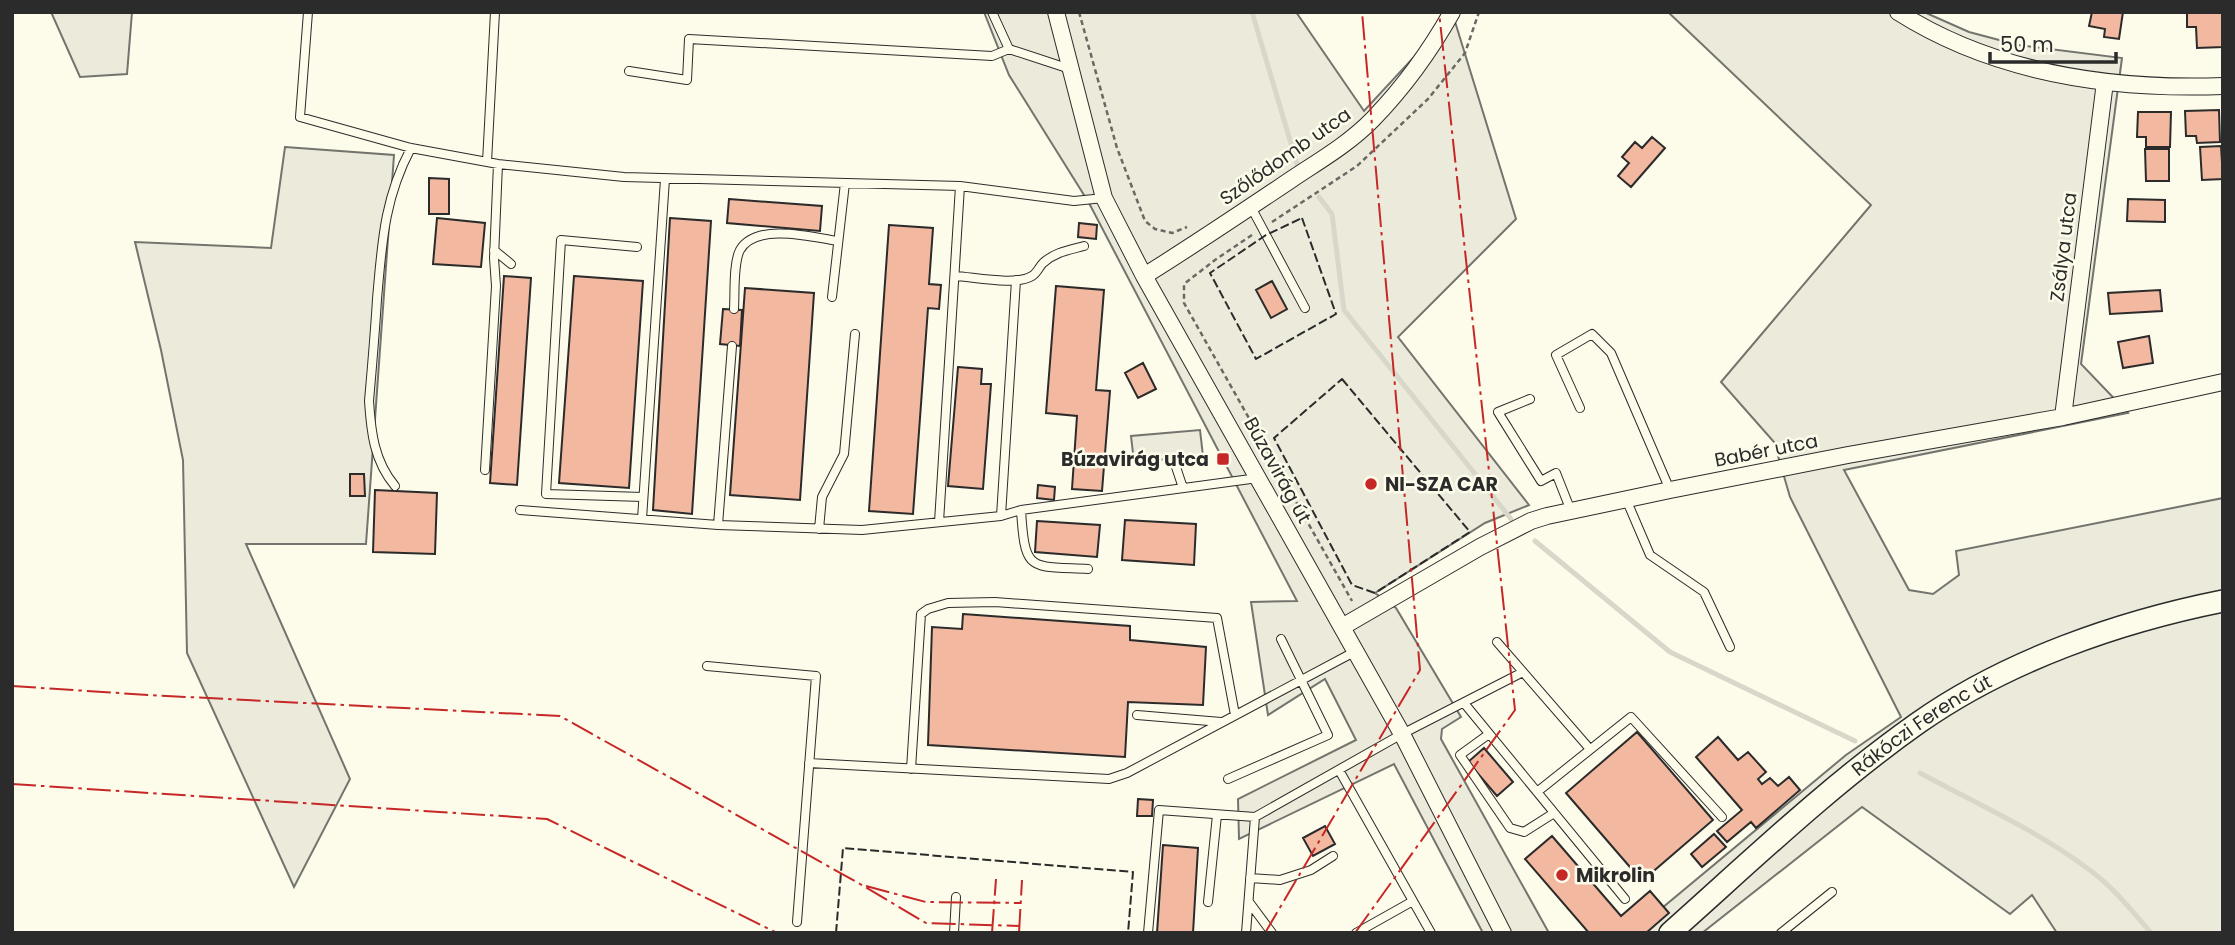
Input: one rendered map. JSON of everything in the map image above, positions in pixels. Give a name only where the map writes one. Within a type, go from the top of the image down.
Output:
[{"type":"main road","name":"Rákóczi Ferenc út","points":[[1670,933],[1839,784],[1920,721],[1995,678],[2081,640],[2174,611],[2223,601]]},
{"type":"street","name":"Búzavirág út","points":[[1056,12],[1104,198],[1144,276],[1402,734],[1503,933]]},
{"type":"street","name":"Szőlődomb utca","points":[[1144,276],[1335,150],[1371,121],[1435,43],[1452,12]]},
{"type":"street","points":[[1898,12],[1947,38],[2029,68],[2105,82],[2223,86]]},
{"type":"street","name":"Zsálya utca","points":[[2063,417],[2105,82]]},
{"type":"street","name":"Babér utca","points":[[1342,627],[1490,541],[1531,522],[1670,490],[2063,417],[2223,382]]},
{"type":"lane","points":[[308,12],[300,117],[411,148],[498,164],[624,177],[960,187],[1074,201],[1104,198]]},
{"type":"lane","points":[[487,162],[495,12]]},
{"type":"lane","points":[[992,12],[1009,50]]},
{"type":"lane","points":[[629,71],[687,80],[689,39],[992,56],[1009,50],[1070,69]]},
{"type":"lane","points":[[395,486],[379,461],[369,401],[387,207],[400,169],[411,148]]},
{"type":"lane","points":[[485,470],[496,286],[494,250],[498,164]]},
{"type":"lane","points":[[642,519],[665,179]]},
{"type":"lane","points":[[832,297],[845,183]]},
{"type":"lane","points":[[939,522],[960,187]]},
{"type":"lane","points":[[1251,206],[1305,308]]},
{"type":"lane","points":[[734,309],[737,259],[741,248],[751,240],[782,232],[838,241]]},
{"type":"lane","points":[[637,247],[561,240],[546,494],[643,497]]},
{"type":"lane","points":[[955,276],[1016,280],[1034,275],[1042,264],[1058,253],[1084,246]]},
{"type":"lane","points":[[494,250],[511,264]]},
{"type":"lane","points":[[1001,516],[1016,280]]},
{"type":"lane","points":[[819,529],[822,497],[844,454],[855,334]]},
{"type":"lane","points":[[1580,408],[1556,355],[1592,334],[1611,353],[1670,490]]},
{"type":"lane","points":[[718,525],[732,346]]},
{"type":"lane","points":[[1530,399],[1497,411],[1541,481],[1556,474],[1571,511]]},
{"type":"lane","points":[[1173,458],[1183,488]]},
{"type":"lane","points":[[520,510],[718,525],[862,530],[1001,516],[1021,510],[1259,478]]},
{"type":"lane","points":[[1626,499],[1650,555],[1704,592],[1730,646]]},
{"type":"lane","points":[[1021,510],[1023,543],[1031,561],[1041,566],[1088,569]]},
{"type":"lane","points":[[911,769],[921,614],[948,603],[995,602],[1217,618],[1235,715]]},
{"type":"lane","points":[[1228,779],[1328,734],[1281,639]]},
{"type":"lane","points":[[1497,642],[1589,748]]},
{"type":"lane","points":[[809,763],[1108,779],[1127,773],[1356,652]]},
{"type":"lane","points":[[708,666],[816,676],[797,922]]},
{"type":"lane","points":[[1147,933],[1159,810],[1255,817],[1402,734],[1522,672]]},
{"type":"lane","points":[[1464,703],[1625,899]]},
{"type":"lane","points":[[1137,715],[1221,722]]},
{"type":"lane","points":[[1537,792],[1631,717],[1722,817]]},
{"type":"lane","points":[[1489,734],[1460,755],[1510,828],[1524,832],[1554,813]]},
{"type":"lane","points":[[1339,770],[1431,933]]},
{"type":"lane","points":[[1208,902],[1217,815]]},
{"type":"lane","points":[[1246,933],[1255,817]]},
{"type":"lane","points":[[1250,878],[1280,880],[1311,870],[1334,856]]},
{"type":"lane","points":[[1781,933],[1832,892]]},
{"type":"lane","points":[[954,933],[956,897]]},
{"type":"lane","points":[[1356,933],[1413,901]]},
{"type":"lane","points":[[1249,902],[1272,933]]},
{"type":"path","points":[[1079,12],[1117,148],[1145,221],[1155,229],[1172,233],[1194,224]]},
{"type":"path","points":[[1361,616],[1184,303],[1184,284],[1215,260],[1357,166],[1428,99],[1465,53],[1479,12]]},
{"type":"shaded area","points":[[51,12],[132,12],[127,74],[80,77]]},
{"type":"shaded area","points":[[984,12],[1296,12],[1364,111],[1427,43],[1443,12],[1452,12],[1516,219],[1398,337],[1529,505],[1485,523],[1375,593],[1396,608],[1461,717],[1442,729],[1441,739],[1549,933],[1483,933],[1394,764],[1239,839],[1238,799],[1356,740],[1325,679],[1268,715],[1251,602],[1297,601],[1089,203],[1009,75]]},
{"type":"shaded area","points":[[1668,12],[1924,12],[1969,32],[2018,45],[2122,58],[2081,364],[2128,413],[1844,470],[1909,590],[1933,594],[1959,575],[1956,551],[2223,498],[2223,933],[2057,933],[2032,895],[2010,914],[1862,807],[1702,933],[1632,933],[1846,755],[1901,717],[1790,497],[1774,442],[1721,382],[1871,205]]},
{"type":"shaded area","points":[[285,147],[394,155],[366,544],[246,544],[350,779],[294,887],[187,653],[183,460],[161,350],[135,242],[271,248]]},
{"type":"shaded area","points":[[1200,430],[1203,456],[1134,462],[1131,436]]},
{"type":"building","points":[[2092,12],[2123,12],[2119,39],[2104,37],[2105,29],[2089,26]]},
{"type":"building","points":[[2187,12],[2223,12],[2223,47],[2197,48],[2196,27],[2187,27]]},
{"type":"building","points":[[2219,110],[2220,142],[2197,143],[2196,136],[2186,136],[2185,111]]},
{"type":"building","points":[[2138,112],[2171,112],[2170,147],[2146,147],[2146,137],[2137,137]]},
{"type":"building","points":[[1652,137],[1665,148],[1631,187],[1618,176],[1629,163],[1622,157],[1635,142],[1642,148]]},
{"type":"building","points":[[2221,146],[2223,179],[2202,180],[2200,147]]},
{"type":"building","points":[[2145,149],[2169,149],[2169,181],[2146,181]]},
{"type":"building","points":[[429,178],[449,179],[449,214],[429,214]]},
{"type":"building","points":[[729,199],[822,206],[820,231],[727,223]]},
{"type":"building","points":[[2128,199],[2165,200],[2165,222],[2127,221]]},
{"type":"building","points":[[437,218],[485,223],[481,267],[433,264]]},
{"type":"building","points":[[670,218],[711,221],[692,514],[653,510]]},
{"type":"building","points":[[1079,223],[1097,225],[1096,239],[1078,237]]},
{"type":"building","points":[[889,225],[933,228],[929,284],[941,285],[939,309],[928,308],[913,514],[869,511]]},
{"type":"building","points":[[504,276],[531,278],[517,485],[490,483]]},
{"type":"building","points":[[574,276],[643,281],[629,488],[559,483]]},
{"type":"building","points":[[1272,281],[1287,309],[1271,318],[1256,290]]},
{"type":"building","points":[[1056,286],[1104,290],[1096,390],[1110,391],[1102,491],[1072,489],[1077,416],[1046,413]]},
{"type":"building","points":[[745,288],[814,293],[800,500],[730,495]]},
{"type":"building","points":[[2160,290],[2162,311],[2110,314],[2108,293]]},
{"type":"building","points":[[723,309],[742,310],[740,346],[720,344]]},
{"type":"building","points":[[2149,336],[2153,363],[2123,368],[2118,342]]},
{"type":"building","points":[[1143,363],[1156,389],[1138,398],[1125,373]]},
{"type":"building","points":[[958,367],[982,369],[981,384],[991,384],[983,489],[948,486]]},
{"type":"building","points":[[350,474],[364,474],[365,496],[350,496]]},
{"type":"building","points":[[1038,485],[1055,487],[1054,500],[1037,498]]},
{"type":"building","points":[[375,490],[437,493],[435,554],[373,552]]},
{"type":"building","points":[[1125,520],[1196,524],[1194,565],[1122,560]]},
{"type":"building","points":[[1037,521],[1100,525],[1097,557],[1035,552]]},
{"type":"building","points":[[963,614],[1130,626],[1130,640],[1206,647],[1203,705],[1128,702],[1125,757],[928,745],[932,627],[962,629]]},
{"type":"building","points":[[1637,732],[1713,820],[1642,881],[1566,793]]},
{"type":"building","points":[[1718,737],[1738,760],[1748,752],[1766,772],[1758,779],[1762,784],[1770,778],[1778,786],[1789,777],[1800,790],[1756,828],[1751,822],[1727,842],[1717,831],[1742,810],[1696,757]]},
{"type":"building","points":[[1484,748],[1513,782],[1497,796],[1468,762]]},
{"type":"building","points":[[1138,799],[1153,800],[1152,816],[1137,816]]},
{"type":"building","points":[[1325,826],[1335,844],[1313,856],[1303,838]]},
{"type":"building","points":[[1714,834],[1726,847],[1702,867],[1691,854]]},
{"type":"building","name":"Mikrolin","points":[[1552,836],[1621,916],[1650,891],[1669,913],[1646,933],[1589,933],[1525,859]]},
{"type":"building","points":[[1163,845],[1198,848],[1193,933],[1157,933]]},
{"type":"waterway","points":[[1252,12],[1297,164]]},
{"type":"waterway","points":[[1319,197],[1332,214],[1344,310],[1511,519]]},
{"type":"waterway","points":[[1535,541],[1670,652],[1855,741]]},
{"type":"waterway","points":[[1920,773],[2029,831],[2071,857],[2107,885],[2151,933]]},
{"type":"fence","points":[[1302,218],[1336,314],[1256,359],[1210,273],[1266,235],[1302,218]]},
{"type":"fence","points":[[1342,379],[1470,532],[1375,593],[1352,585],[1274,438],[1342,379]]},
{"type":"fence","points":[[836,933],[843,848],[1133,872],[1128,933]]},
{"type":"power","points":[[1265,933],[1420,670],[1362,12]]},
{"type":"power","points":[[1355,933],[1515,710],[1439,12]]},
{"type":"power","points":[[12,686],[560,716],[926,923],[1020,926]]},
{"type":"power","points":[[12,784],[547,819],[777,933]]},
{"type":"power","points":[[992,933],[996,879]]},
{"type":"power","points":[[1019,933],[1022,880]]},
{"type":"power","points":[[866,886],[926,902],[1021,903]]},
{"type":"place","name":"Búzavirág utca","points":[[1223,459]]},
{"type":"place","name":"NI-SZA CAR","points":[[1371,484]]},
{"type":"place","name":"Mikrolin","points":[[1562,875]]}]
